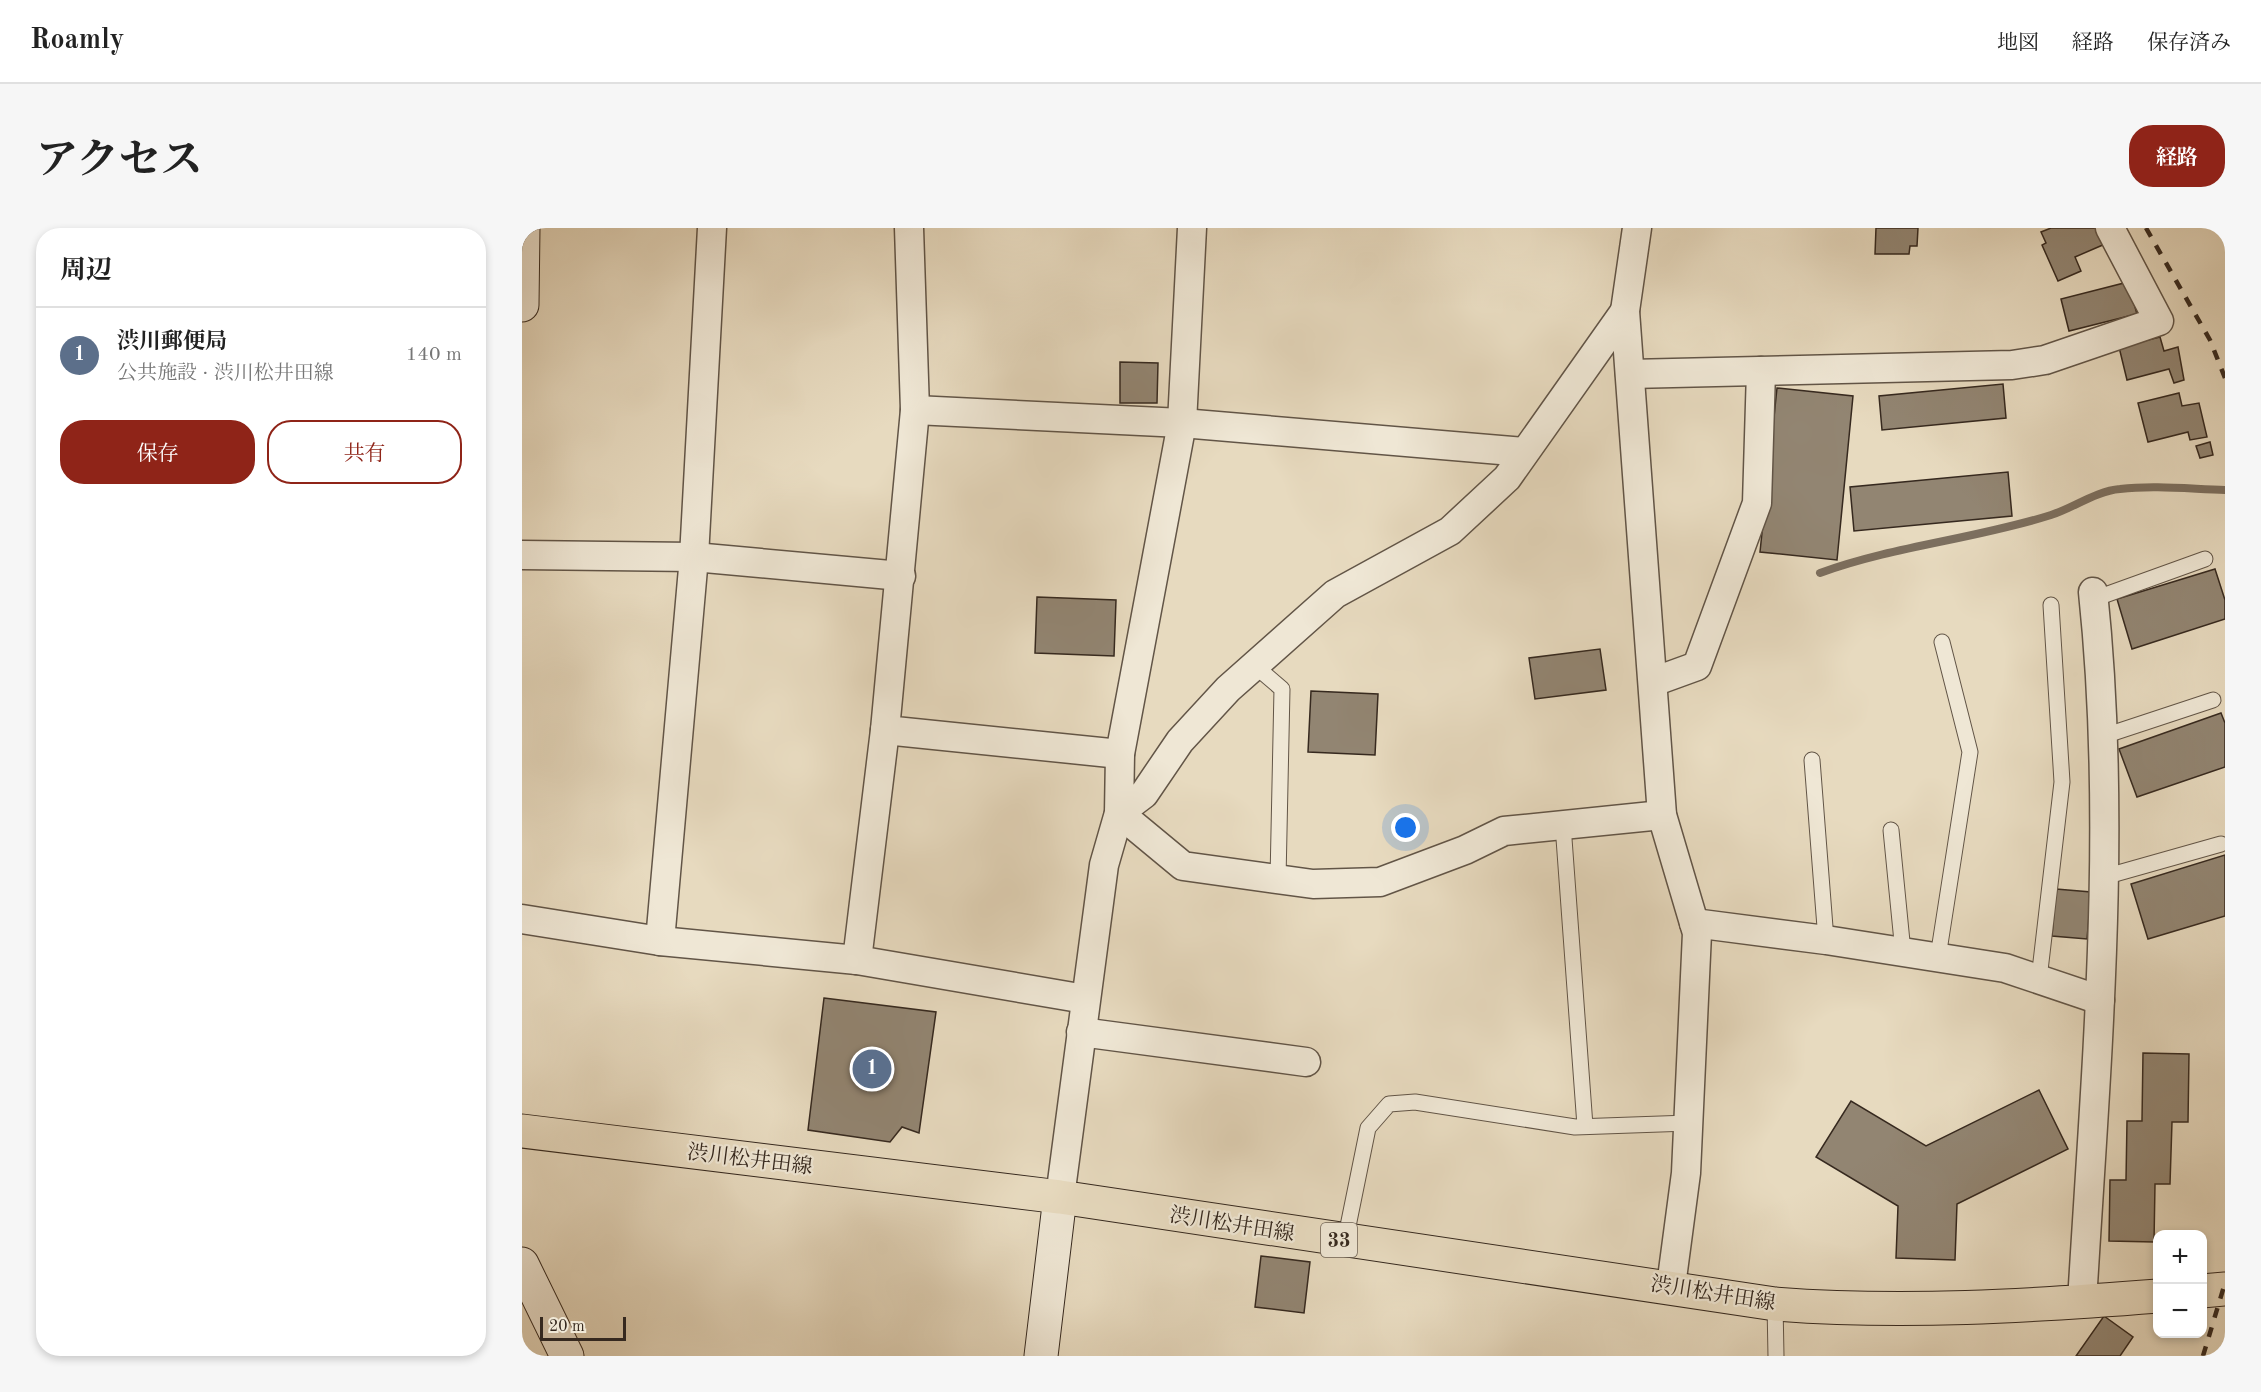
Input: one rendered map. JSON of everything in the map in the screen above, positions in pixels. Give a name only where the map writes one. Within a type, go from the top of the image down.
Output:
[{"type":"main road","name":"渋川松井田線","points":[[522,1131],[1060,1197],[1345,1241],[1671,1286],[1775,1304],[1878,1309],[2082,1302],[2153,1296]]},
{"type":"main road","points":[[2207,1291],[2225,1289]]},
{"type":"street","points":[[522,305],[523,228]]},
{"type":"street","points":[[660,941],[694,557],[712,228]]},
{"type":"street","points":[[857,960],[885,730],[915,410],[909,228]]},
{"type":"street","points":[[1041,1356],[1104,865],[1119,813],[1120,754],[1182,423],[1192,228]]},
{"type":"street","points":[[1637,228],[1625,311],[1662,815],[1697,933],[1686,1173],[1671,1286]]},
{"type":"street","points":[[1630,374],[2012,365],[2045,360],[2159,321],[2110,228]]},
{"type":"street","points":[[1119,813],[1144,794],[1180,741],[1228,689],[1335,594],[1450,531],[1507,478],[1625,311]]},
{"type":"street","points":[[1653,682],[1697,666],[1756,503],[1761,371]]},
{"type":"street","points":[[915,410],[1182,423],[1524,452]]},
{"type":"street","points":[[522,555],[694,557],[901,576]]},
{"type":"street","points":[[2082,1302],[2100,1000],[2106,802],[2102,673],[2093,595]]},
{"type":"street","points":[[885,730],[1120,754]]},
{"type":"street","points":[[1119,813],[1183,866],[1313,884],[1380,882],[1465,850],[1504,831],[1662,815]]},
{"type":"street","points":[[522,919],[660,941],[857,960],[1085,999]]},
{"type":"street","points":[[1694,923],[1826,940],[2005,968],[2100,1000]]},
{"type":"street","points":[[1081,1032],[1306,1062]]},
{"type":"street","points":[[522,1264],[567,1356]]},
{"type":"lane","points":[[2093,595],[2205,559]]},
{"type":"lane","points":[[2039,979],[2062,782],[2051,605]]},
{"type":"lane","points":[[1938,957],[1970,752],[1942,642]]},
{"type":"lane","points":[[1254,665],[1282,689],[1278,879]]},
{"type":"lane","points":[[2104,736],[2213,700]]},
{"type":"lane","points":[[1812,760],[1826,940]]},
{"type":"lane","points":[[1563,825],[1585,1126]]},
{"type":"lane","points":[[1891,830],[1903,952]]},
{"type":"lane","points":[[2104,878],[2222,844]]},
{"type":"lane","points":[[1345,1241],[1368,1128],[1389,1104],[1415,1102],[1585,1126],[1689,1123]]},
{"type":"lane","points":[[1775,1304],[1776,1356]]},
{"type":"building","points":[[1876,228],[1918,228],[1917,246],[1910,246],[1909,254],[1875,254]]},
{"type":"building","points":[[2051,228],[2098,228],[2105,244],[2075,257],[2081,271],[2058,281],[2042,245],[2046,243],[2041,232]]},
{"type":"building","points":[[2128,282],[2137,314],[2069,331],[2061,299]]},
{"type":"building","points":[[2160,337],[2164,351],[2178,347],[2184,380],[2174,383],[2169,369],[2127,380],[2119,347]]},
{"type":"building","points":[[1120,362],[1158,363],[1157,403],[1120,403]]},
{"type":"building","points":[[2003,384],[2006,418],[1882,430],[1879,396]]},
{"type":"building","points":[[1777,388],[1853,396],[1837,560],[1760,552]]},
{"type":"building","points":[[2179,393],[2182,406],[2199,403],[2207,437],[2190,440],[2188,432],[2148,442],[2138,403]]},
{"type":"building","points":[[2210,442],[2213,455],[2200,458],[2196,446]]},
{"type":"building","points":[[2008,472],[2012,516],[1854,531],[1850,487]]},
{"type":"building","points":[[2215,569],[2225,600],[2225,619],[2132,649],[2117,599]]},
{"type":"building","points":[[1037,597],[1116,600],[1114,656],[1035,653]]},
{"type":"building","points":[[1600,649],[1606,690],[1535,699],[1529,658]]},
{"type":"building","points":[[1311,691],[1378,694],[1375,755],[1308,752]]},
{"type":"building","points":[[2221,713],[2225,723],[2225,767],[2137,797],[2119,749]]},
{"type":"building","points":[[2225,855],[2225,916],[2148,939],[2131,884]]},
{"type":"building","points":[[2056,889],[2091,892],[2087,939],[2052,936]]},
{"type":"building","points":[[824,998],[936,1012],[919,1133],[902,1127],[890,1142],[808,1130]]},
{"type":"building","points":[[2143,1053],[2189,1054],[2188,1122],[2172,1122],[2170,1184],[2155,1184],[2153,1242],[2109,1241],[2110,1180],[2126,1180],[2127,1121],[2142,1121]]},
{"type":"building","points":[[2039,1090],[2068,1149],[1957,1204],[1955,1260],[1896,1258],[1898,1206],[1816,1157],[1851,1101],[1926,1146]]},
{"type":"building","points":[[1261,1256],[1310,1262],[1304,1313],[1255,1307]]},
{"type":"building","points":[[2104,1316],[2133,1337],[2120,1356],[2076,1356]]},
{"type":"waterway","points":[[1820,573],[1877,556],[2051,515],[2111,490],[2146,487],[2225,490]]},
{"type":"railway","points":[[2146,228],[2210,340],[2225,378]]},
{"type":"railway","points":[[2203,1356],[2225,1283]]},
{"type":"railway","points":[[2220,1356],[2225,1340]]},
{"type":"place","name":"渋川郵便局","points":[[872,1069]]}]
